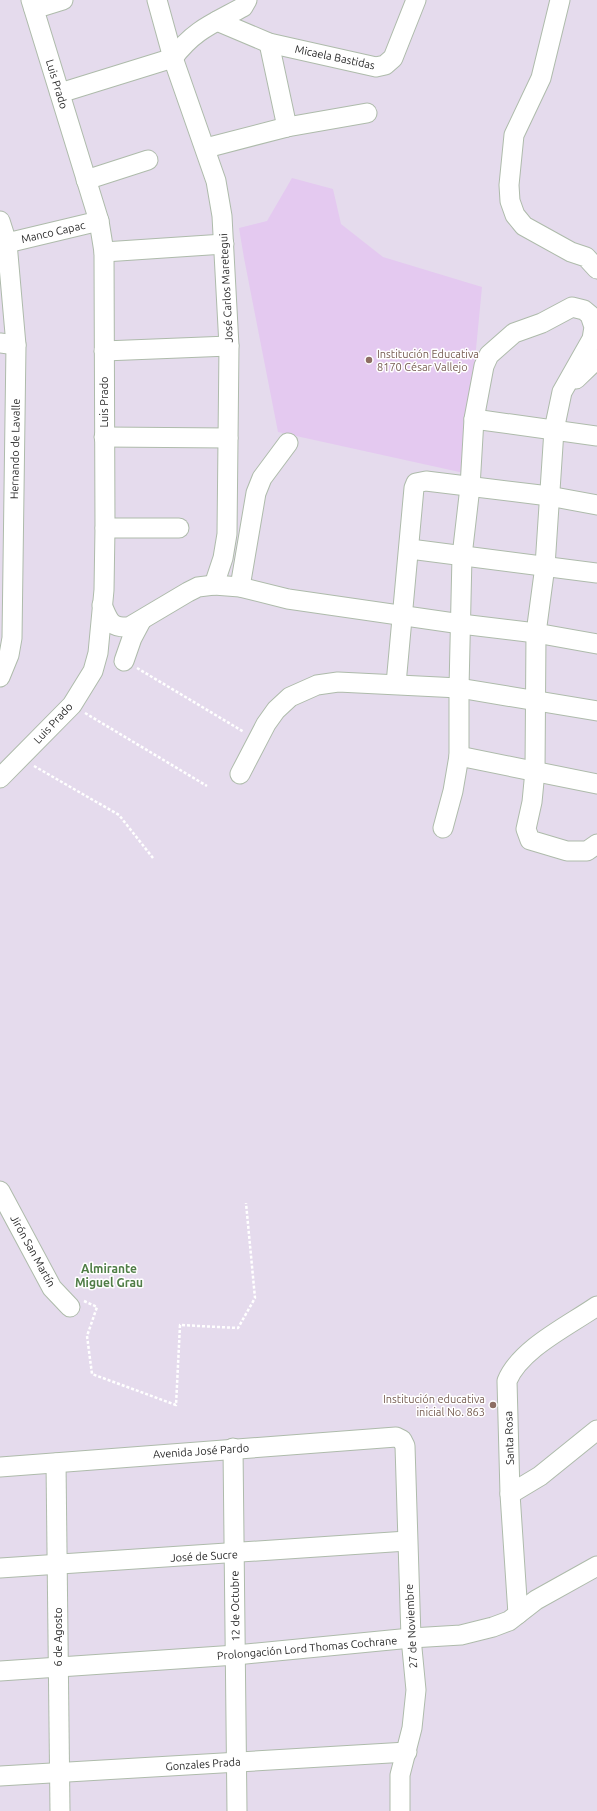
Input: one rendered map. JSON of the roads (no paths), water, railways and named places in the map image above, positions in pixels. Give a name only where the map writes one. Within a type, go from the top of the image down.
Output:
[{"type":"street","points":[[33,4],[63,0]]},
{"type":"street","name":"José Carlos Maretegui","points":[[157,0],[173,58],[206,148],[216,181],[221,209],[229,346],[227,534],[223,558],[214,585]]},
{"type":"street","points":[[60,93],[173,58],[184,42],[195,33],[243,8],[247,0]]},
{"type":"street","name":"Micaela Bastidas","points":[[217,21],[269,43],[376,67],[384,65],[393,58],[416,0]]},
{"type":"street","points":[[560,0],[541,78],[514,135],[509,185],[510,201],[515,215],[524,226],[571,252],[586,258],[597,269]]},
{"type":"street","name":"Luis Prado","points":[[0,778],[72,705],[93,671],[98,654],[102,605],[105,528],[104,252],[99,221],[33,4]]},
{"type":"street","points":[[269,43],[287,127]]},
{"type":"street","points":[[206,148],[287,127],[367,113]]},
{"type":"street","points":[[86,180],[148,160]]},
{"type":"street","name":"Hernando de Lavalle","points":[[0,221],[6,243],[12,638],[9,655],[0,677]]},
{"type":"street","name":"Manco Capac","points":[[6,243],[99,221]]},
{"type":"street","points":[[104,252],[224,244]]},
{"type":"street","points":[[443,828],[453,791],[459,756],[462,556],[470,487],[474,419],[484,366],[489,355],[514,333],[542,323],[572,307],[584,310],[590,315],[594,327],[592,339],[562,392],[554,430],[545,566],[536,633],[535,771],[532,802],[526,828],[530,840],[567,851],[587,851],[597,844]]},
{"type":"street","points":[[104,351],[229,346]]},
{"type":"street","points":[[562,392],[597,359]]},
{"type":"street","points":[[474,419],[597,436]]},
{"type":"street","points":[[104,437],[228,438]]},
{"type":"street","points":[[240,588],[256,493],[262,478],[288,443]]},
{"type":"street","points":[[396,684],[410,549],[414,488],[416,484],[426,481],[549,496],[597,505]]},
{"type":"street","points":[[105,528],[179,528]]},
{"type":"street","points":[[410,549],[597,573]]},
{"type":"street","points":[[102,605],[110,622],[119,627],[129,627],[198,587],[214,585],[240,588],[288,598],[461,624],[536,633],[597,644]]},
{"type":"street","points":[[124,661],[132,638],[141,621]]},
{"type":"street","points":[[240,774],[257,740],[276,710],[290,697],[317,685],[338,682],[459,688],[597,711]]},
{"type":"street","points":[[459,756],[597,784]]},
{"type":"street","name":"Jirón San Martín","points":[[0,1191],[52,1288],[74,1303]]},
{"type":"street","name":"Santa Rosa","points":[[518,1614],[510,1494],[507,1381],[511,1371],[528,1352],[595,1311]]},
{"type":"street","points":[[510,1494],[540,1476],[597,1430]]},
{"type":"street","name":"Avenida José Pardo","points":[[0,1467],[233,1448],[396,1437],[402,1440]]},
{"type":"street","name":"27 de Noviembre","points":[[400,1811],[400,1775],[412,1728],[416,1690],[411,1638],[405,1446],[402,1440]]},
{"type":"street","name":"12 de Octubre","points":[[233,1448],[237,1811]]},
{"type":"street","name":"6 de Agosto","points":[[56,1463],[60,1811]]},
{"type":"street","name":"José de Sucre","points":[[0,1568],[407,1542]]},
{"type":"street","name":"Prolongación Lord Thomas Cochrane","points":[[0,1671],[236,1655],[411,1638],[461,1635],[493,1627],[509,1621],[536,1600],[597,1566]]},
{"type":"street","name":"Gonzales Prada","points":[[0,1776],[407,1752]]},
{"type":"place","name":"Institución Educativa 8170 César Vallejo","points":[[369,360]]},
{"type":"place","name":"Institución educativa inicial No. 863","points":[[493,1405]]},
{"type":"district","name":"Almirante Miguel Grau","points":[[109,1276]]}]
